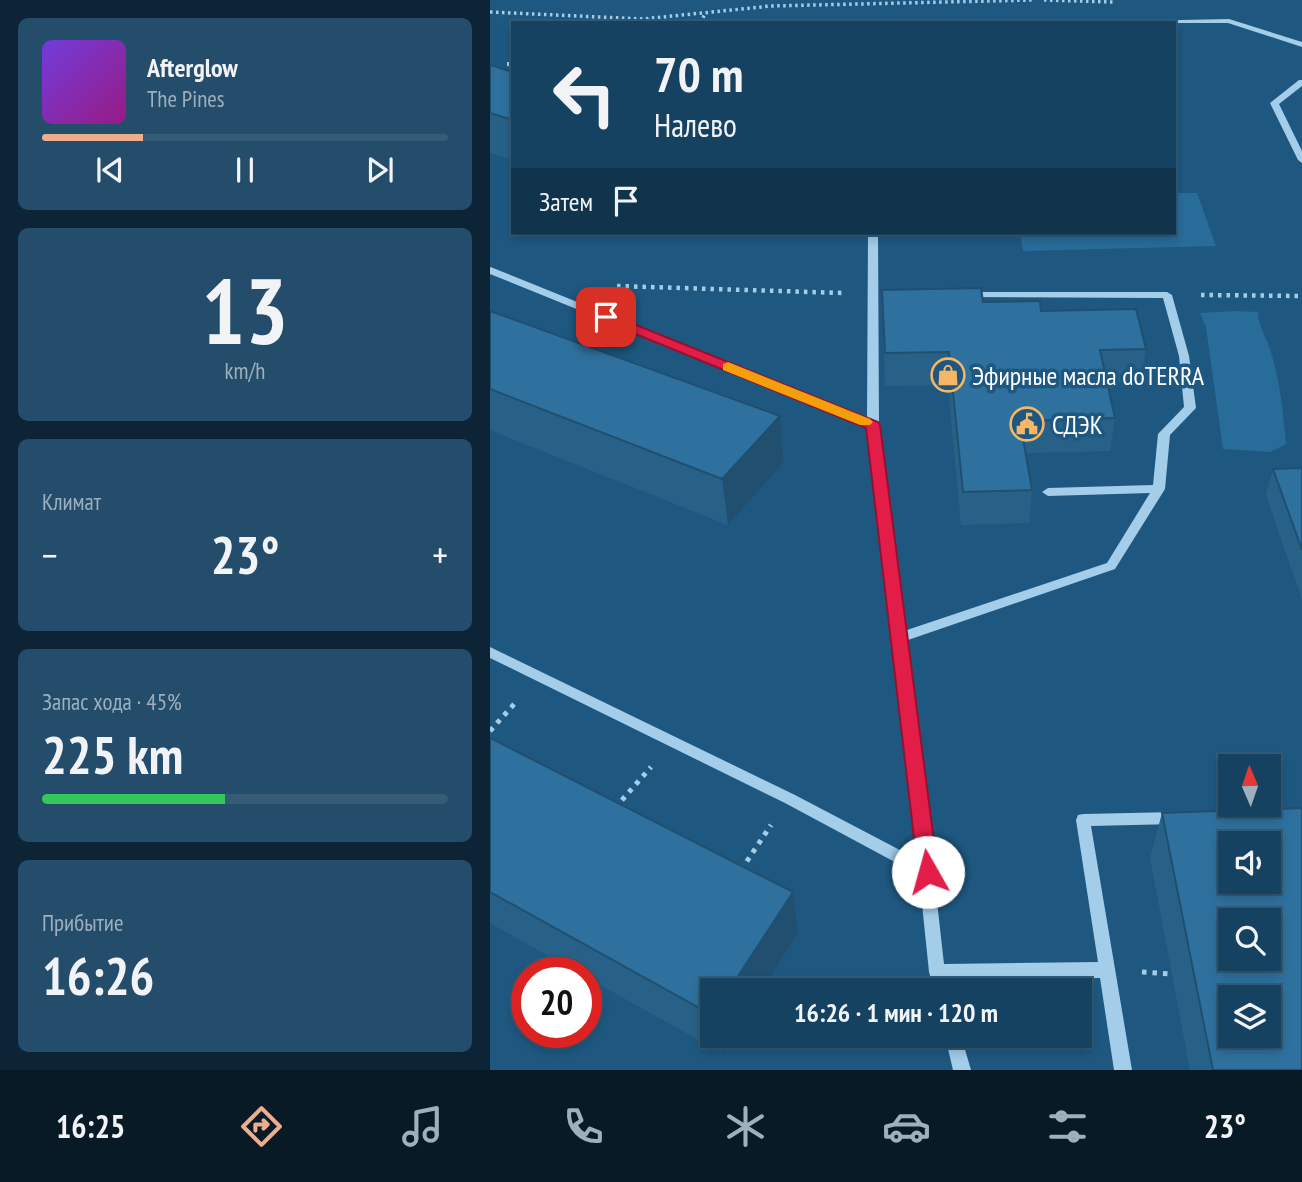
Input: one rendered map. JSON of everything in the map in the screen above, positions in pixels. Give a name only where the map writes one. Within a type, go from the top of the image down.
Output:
[{"type":"lane","points":[[1176,22],[1229,21],[1302,45]]},
{"type":"lane","points":[[1302,82],[1274,103],[1302,160]]},
{"type":"lane","points":[[873,235],[878,293],[873,425],[901,637],[939,978]]},
{"type":"lane","points":[[490,270],[873,425]]},
{"type":"lane","points":[[901,637],[1111,565],[1159,489],[1164,434],[1190,408],[1184,356],[1167,295],[952,294]]},
{"type":"lane","points":[[1048,492],[1159,489]]},
{"type":"lane","points":[[490,652],[790,799],[928,872]]},
{"type":"lane","points":[[1123,1070],[1083,820],[1193,817]]},
{"type":"lane","points":[[937,972],[1106,970]]},
{"type":"lane","points":[[957,1048],[962,1070]]},
{"type":"path","points":[[771,6],[772,0]]},
{"type":"path","points":[[490,12],[643,19],[771,6],[1034,0]]},
{"type":"path","points":[[701,21],[706,13]]},
{"type":"path","points":[[643,19],[652,21]]},
{"type":"path","points":[[606,285],[878,293]]},
{"type":"path","points":[[1167,295],[1302,296]]},
{"type":"path","points":[[613,810],[672,743]]},
{"type":"path","points":[[738,874],[790,799]]},
{"type":"shaded area","points":[[1176,193],[1197,193],[1216,246],[1023,251],[1020,235],[1176,235]]},
{"type":"shaded area","points":[[1258,312],[1273,361],[1281,396],[1286,444],[1270,452],[1223,449],[1206,327],[1200,313]]},
{"type":"building","points":[[490,65],[511,71],[511,119],[490,113]]},
{"type":"building","points":[[981,288],[983,302],[1040,301],[1041,311],[1136,309],[1146,349],[1100,350],[1115,418],[1020,421],[1032,490],[963,492],[949,352],[885,353],[882,290]]},
{"type":"building","points":[[490,311],[780,416],[722,479],[490,389]]},
{"type":"building","points":[[1302,468],[1302,550],[1273,469]]},
{"type":"building","points":[[490,738],[793,892],[737,978],[700,978],[700,1008],[490,892]]},
{"type":"building","points":[[1302,808],[1302,1070],[1213,1070],[1162,813],[1218,811],[1218,817],[1281,817],[1281,809]]},
{"type":"slow traffic","points":[[728,367],[865,422]]},
{"type":"place","name":"Эфирные масла doTERRA","points":[[948,375]]},
{"type":"place","name":"СДЭК","points":[[1027,424]]},
{"type":"route","points":[[606,317],[873,425],[928,872]]}]
